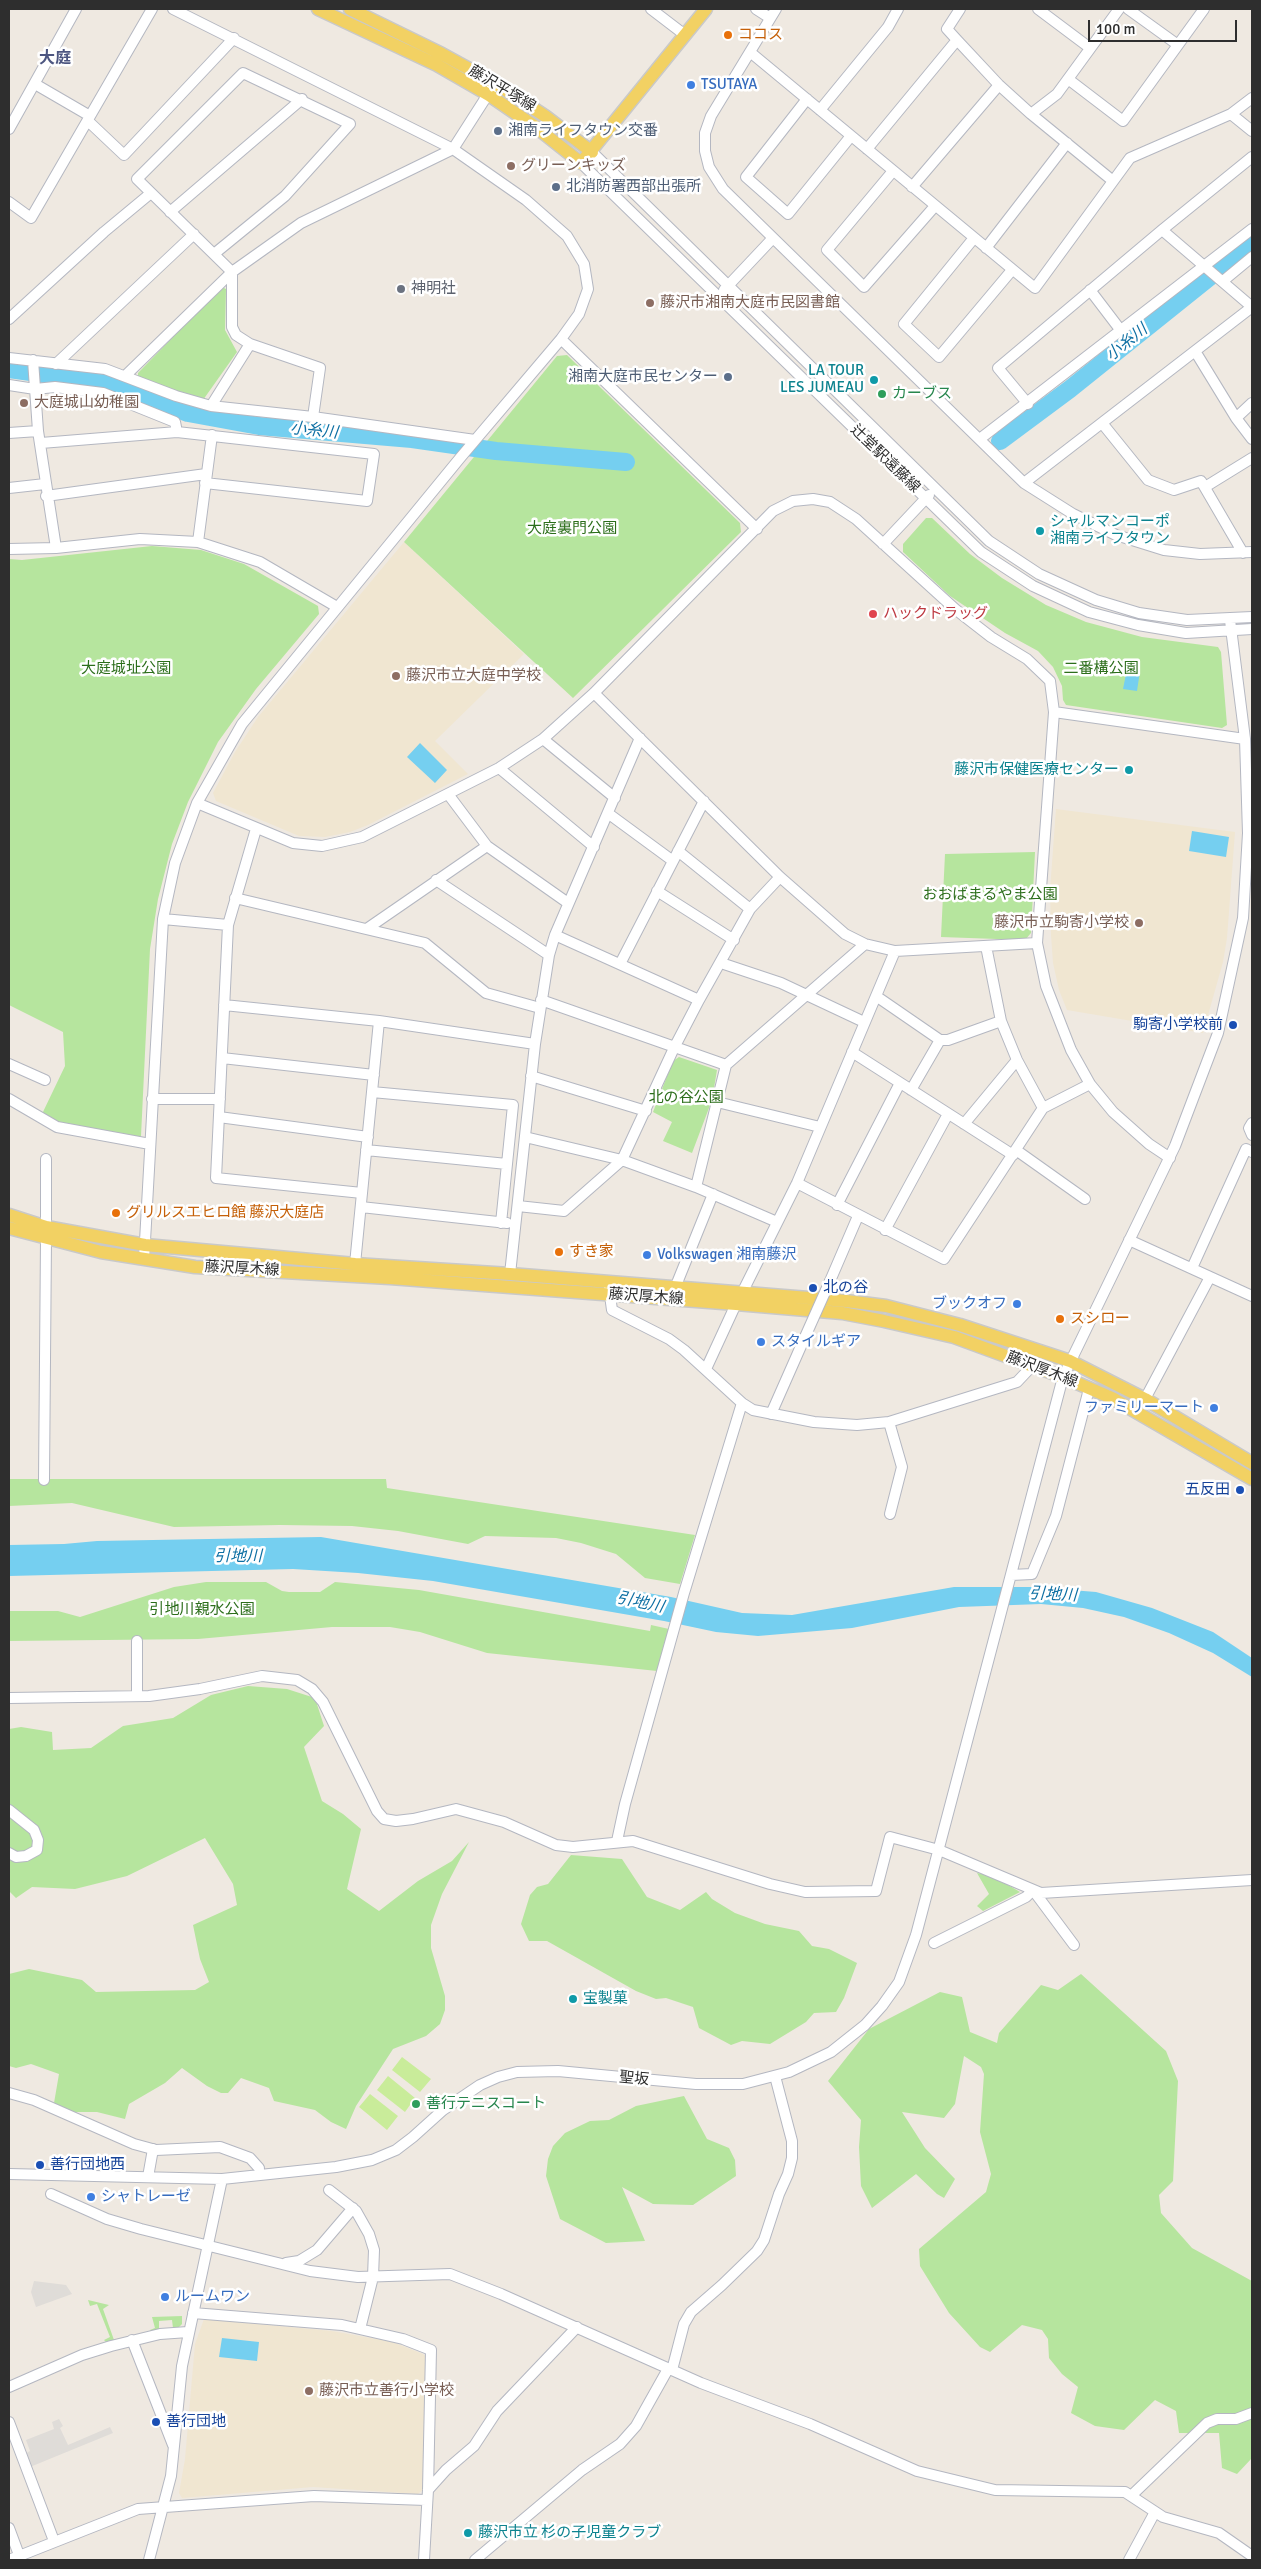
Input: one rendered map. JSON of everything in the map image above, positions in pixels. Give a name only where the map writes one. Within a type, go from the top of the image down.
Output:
[{"type":"main road","name":"藤沢平塚線","points":[[318,9],[329,12],[545,116],[592,152]]},
{"type":"main road","name":"藤沢平塚線","points":[[350,9],[442,54],[492,89],[581,164]]},
{"type":"main road","points":[[581,164],[706,9]]},
{"type":"main road","name":"藤沢厚木線","points":[[9,1215],[46,1233],[144,1259],[194,1267],[609,1288],[886,1306],[960,1325],[1070,1361],[1145,1399],[1252,1463]]},
{"type":"main road","name":"藤沢厚木線","points":[[9,1228],[145,1245],[355,1264],[510,1274],[609,1288],[675,1288],[884,1320],[954,1337],[1062,1377],[1138,1412],[1252,1479]]},
{"type":"street","points":[[10,123],[35,84],[76,9]]},
{"type":"street","points":[[9,202],[31,218],[152,9]]},
{"type":"street","points":[[144,1259],[163,919],[175,863],[197,803],[242,724],[460,458],[561,339],[579,314],[588,289],[584,264],[567,236],[526,200],[453,149],[173,9]]},
{"type":"street","points":[[652,9],[685,36]]},
{"type":"street","points":[[756,9],[770,18]]},
{"type":"street","points":[[776,9],[711,116],[706,133],[705,151],[709,167],[720,184],[1024,483],[1073,514],[1116,535],[1164,550],[1200,554],[1248,552]]},
{"type":"street","points":[[820,110],[888,27],[898,9]]},
{"type":"street","points":[[960,9],[947,29],[956,40],[999,85],[1031,114],[1113,181]]},
{"type":"street","points":[[1038,9],[1090,48]]},
{"type":"street","points":[[1031,114],[1057,94],[1119,9]]},
{"type":"street","points":[[1128,9],[1178,45]]},
{"type":"street","points":[[1068,78],[1123,122],[1204,9]]},
{"type":"street","points":[[35,84],[89,119],[124,155],[234,38]]},
{"type":"street","points":[[867,149],[956,40]]},
{"type":"street","points":[[750,52],[1035,288],[1130,158],[1231,114],[1252,98]]},
{"type":"street","points":[[214,254],[285,196],[350,124],[244,72],[137,180],[232,272],[232,328],[236,335],[250,344],[320,368],[313,417]]},
{"type":"street","points":[[912,187],[999,85]]},
{"type":"street","points":[[125,376],[232,272],[301,223],[453,149],[492,89]]},
{"type":"street","points":[[170,212],[302,99]]},
{"type":"street","points":[[806,99],[746,177],[788,214],[851,136]]},
{"type":"street","points":[[1231,114],[1252,131]]},
{"type":"street","points":[[986,248],[1067,143]]},
{"type":"street","name":"辻堂駅遠藤線","points":[[592,152],[989,541],[1039,574],[1096,600],[1139,613],[1187,620],[1230,620],[1252,617]]},
{"type":"street","points":[[1028,404],[998,368],[1162,230],[1252,158]]},
{"type":"street","name":"辻堂駅遠藤線","points":[[581,164],[981,552],[1033,586],[1089,612],[1138,625],[1186,633],[1231,632],[1252,629]]},
{"type":"street","points":[[893,171],[827,250],[864,287],[935,206]]},
{"type":"street","points":[[9,319],[104,232],[151,193]]},
{"type":"street","points":[[980,438],[1122,332],[1252,229]]},
{"type":"street","points":[[1024,483],[1252,307],[1162,230]]},
{"type":"street","points":[[56,364],[194,234]]},
{"type":"street","points":[[718,296],[773,238]]},
{"type":"street","points":[[974,238],[904,324],[939,357],[1012,270]]},
{"type":"street","points":[[1223,281],[1252,257]]},
{"type":"street","points":[[1090,290],[1122,332]]},
{"type":"street","points":[[561,339],[757,529]]},
{"type":"street","points":[[212,406],[250,344]]},
{"type":"street","points":[[1195,351],[1236,418],[1252,440]]},
{"type":"street","points":[[9,358],[34,363],[105,369],[176,396],[212,406],[313,417],[475,440]]},
{"type":"street","points":[[34,363],[38,431],[41,443],[46,496],[56,548]]},
{"type":"street","points":[[9,385],[35,385],[86,390],[120,398],[175,422],[177,432]]},
{"type":"street","points":[[1236,418],[1252,403]]},
{"type":"street","points":[[1102,423],[1148,480],[1174,490],[1201,481],[1248,552]]},
{"type":"street","points":[[9,433],[38,431]]},
{"type":"street","points":[[41,443],[177,432],[374,454],[367,501],[206,479],[46,496]]},
{"type":"street","points":[[198,542],[212,435]]},
{"type":"street","points":[[1205,487],[1252,458]]},
{"type":"street","points":[[9,488],[45,484]]},
{"type":"street","points":[[883,544],[935,489]]},
{"type":"street","points":[[197,803],[293,843],[322,846],[362,838],[499,768],[543,739],[594,693],[774,511],[793,501],[813,499],[830,502],[856,519],[955,609],[991,637],[1028,659],[1050,681],[1054,712],[1037,944],[1054,1011],[1071,1050],[1090,1084],[1112,1112],[1149,1144],[1170,1158]]},
{"type":"street","points":[[9,549],[56,548],[140,539],[198,542],[260,562],[337,607]]},
{"type":"street","name":"聖坂","points":[[9,2174],[222,2179],[293,2173],[372,2160],[396,2150],[413,2138],[443,2110],[480,2085],[517,2072],[558,2071],[719,2085],[744,2084],[775,2076],[810,2063],[831,2052],[865,2025],[882,2006],[899,1982],[908,1961],[1062,1377],[1170,1158],[1218,1033],[1248,918],[1245,739],[1230,620]]},
{"type":"street","points":[[594,693],[780,877],[844,934],[865,944],[895,951],[1037,944]]},
{"type":"street","points":[[1054,712],[1245,739]]},
{"type":"street","points":[[510,1274],[535,1044],[549,955],[568,903],[609,814],[640,738]]},
{"type":"street","points":[[543,739],[615,798]]},
{"type":"street","points":[[499,768],[594,847]]},
{"type":"street","points":[[448,794],[487,846],[568,903]]},
{"type":"street","points":[[620,964],[704,801]]},
{"type":"street","points":[[609,814],[675,856],[750,910]]},
{"type":"street","points":[[256,829],[228,925],[216,1178],[362,1193]]},
{"type":"street","points":[[368,928],[487,846]]},
{"type":"street","points":[[518,1206],[564,1211],[622,1160],[674,1048],[699,1000],[722,963],[750,910],[780,877]]},
{"type":"street","points":[[436,880],[549,955]]},
{"type":"street","points":[[657,891],[734,940]]},
{"type":"street","points":[[235,898],[425,943],[486,993],[540,1004],[726,1065]]},
{"type":"street","points":[[163,919],[228,925]]},
{"type":"street","points":[[555,935],[699,1000]]},
{"type":"street","points":[[696,1187],[726,1065],[865,944]]},
{"type":"street","points":[[986,946],[1001,1021],[1017,1060],[1043,1108]]},
{"type":"street","points":[[706,1369],[797,1184],[895,951]]},
{"type":"street","points":[[722,963],[808,995],[864,1022]]},
{"type":"street","points":[[876,996],[940,1040],[948,1040],[1001,1021]]},
{"type":"street","points":[[224,1005],[379,1021],[535,1044]]},
{"type":"street","points":[[355,1264],[379,1021]]},
{"type":"street","points":[[911,1090],[940,1040]]},
{"type":"street","points":[[852,1052],[964,1124],[1015,1153],[1085,1199]]},
{"type":"street","points":[[222,1058],[374,1075]]},
{"type":"street","points":[[964,1124],[1017,1060]]},
{"type":"street","points":[[9,1064],[45,1080]]},
{"type":"street","points":[[532,1076],[646,1111]]},
{"type":"street","points":[[837,1205],[900,1083]]},
{"type":"street","points":[[797,1184],[944,1259],[1043,1108],[1090,1084]]},
{"type":"street","points":[[372,1092],[513,1105],[502,1223]]},
{"type":"street","points":[[9,1099],[56,1127],[150,1144]]},
{"type":"street","points":[[152,1099],[220,1099]]},
{"type":"street","points":[[717,1102],[820,1127]]},
{"type":"street","points":[[885,1230],[948,1114]]},
{"type":"street","points":[[219,1117],[368,1137]]},
{"type":"street","points":[[1252,1123],[1249,1128],[1252,1135]]},
{"type":"street","points":[[525,1137],[622,1160],[696,1187],[777,1222]]},
{"type":"street","points":[[1192,1268],[1246,1149],[1252,1152]]},
{"type":"street","points":[[366,1150],[507,1164]]},
{"type":"street","points":[[44,1480],[46,1159]]},
{"type":"street","points":[[675,1288],[713,1194]]},
{"type":"street","points":[[361,1207],[515,1224]]},
{"type":"street","points":[[771,1414],[858,1216]]},
{"type":"street","points":[[1129,1240],[1210,1277],[1251,1292]]},
{"type":"street","points":[[1145,1399],[1210,1277]]},
{"type":"street","points":[[609,1288],[612,1310],[669,1339],[706,1369],[742,1404],[753,1410],[814,1422],[840,1424],[889,1422],[1017,1382],[1033,1365]]},
{"type":"street","points":[[1010,1578],[1032,1574],[1056,1516],[1089,1389]]},
{"type":"street","points":[[617,1841],[624,1804],[684,1593],[742,1404]]},
{"type":"street","points":[[889,1422],[902,1467],[890,1514]]},
{"type":"street","points":[[137,1641],[137,1696]]},
{"type":"street","points":[[9,1698],[137,1696],[180,1692],[262,1676],[297,1680],[312,1689],[322,1702],[377,1811],[384,1819],[396,1821],[412,1819],[456,1809],[504,1822],[556,1845],[573,1847],[593,1846],[617,1841],[633,1841],[770,1884],[824,1894],[876,1892],[890,1837],[938,1850],[1044,1893],[1252,1880]]},
{"type":"street","points":[[9,1810],[34,1830],[38,1840],[36,1850],[26,1856],[16,1857],[9,1853]]},
{"type":"street","points":[[934,1944],[1026,1897],[1033,1890]]},
{"type":"street","points":[[1033,1890],[1074,1944]]},
{"type":"street","points":[[475,2560],[582,2470],[624,2440],[636,2426],[670,2370],[684,2324],[691,2312],[722,2285],[757,2250],[764,2240],[792,2158],[792,2141],[775,2076]]},
{"type":"street","points":[[9,2093],[34,2100],[134,2144],[153,2149],[220,2147],[250,2158],[259,2168]]},
{"type":"street","points":[[148,2177],[153,2149]]},
{"type":"street","points":[[149,2560],[165,2507],[171,2476],[188,2332],[222,2179]]},
{"type":"street","points":[[329,2190],[353,2208],[368,2234],[374,2250],[373,2277],[360,2329]]},
{"type":"street","points":[[51,2194],[107,2219],[207,2247],[280,2264],[335,2275],[373,2277],[450,2274],[576,2327],[670,2370],[810,2424],[902,2465],[935,2476],[995,2490],[1125,2492],[1155,2512],[1173,2520],[1219,2533],[1252,2556]]},
{"type":"street","points":[[280,2264],[299,2261],[318,2250],[353,2208]]},
{"type":"street","points":[[193,2313],[327,2323],[403,2339],[431,2350],[424,2560]]},
{"type":"street","points":[[427,2495],[446,2470],[474,2446],[497,2411],[576,2327]]},
{"type":"street","points":[[9,2387],[82,2355],[132,2340],[160,2334],[188,2332]]},
{"type":"street","points":[[132,2340],[174,2446]]},
{"type":"street","points":[[1132,2495],[1207,2423],[1217,2419],[1236,2418],[1252,2413]]},
{"type":"street","points":[[9,2422],[54,2541]]},
{"type":"street","points":[[9,2560],[130,2510],[314,2496],[427,2495]]},
{"type":"street","points":[[1129,2560],[1155,2512]]},
{"type":"street","points":[[9,2528],[19,2555]]},
{"type":"shaded area","name":"藤沢市立大庭中学校","points":[[404,542],[524,654],[435,741],[468,774],[368,825],[350,832],[325,837],[299,836],[216,801],[213,793],[235,752],[258,717]]},
{"type":"shaded area","name":"藤沢市立駒寄小学校","points":[[1056,809],[1235,832],[1227,938],[1223,962],[1203,1033],[1067,1010],[1059,990],[1053,963],[1051,935],[1050,890]]},
{"type":"shaded area","points":[[34,2281],[66,2285],[72,2294],[36,2307],[31,2292]]},
{"type":"shaded area","name":"藤沢市立善行小学校","points":[[204,2319],[332,2331],[393,2342],[423,2354],[429,2359],[424,2489],[418,2494],[313,2487],[182,2498],[179,2493],[185,2459],[195,2344]]},
{"type":"shaded area","points":[[59,2419],[63,2426],[60,2428],[68,2445],[110,2427],[113,2433],[30,2467],[25,2454],[30,2451],[26,2440],[54,2429],[52,2422]]},
{"type":"green space","points":[[222,287],[226,289],[225,330],[237,352],[203,400],[138,378],[138,373]]},
{"type":"green space","name":"大庭裏門公園","points":[[567,355],[740,523],[741,532],[573,698],[404,542],[557,356]]},
{"type":"green space","name":"二番構公園","points":[[926,518],[932,518],[970,554],[1002,578],[1046,605],[1086,622],[1142,637],[1218,647],[1221,652],[1227,725],[1222,728],[1066,705],[1063,700],[1062,686],[1053,667],[1038,651],[1005,633],[950,596],[903,552],[903,544]]},
{"type":"green space","name":"大庭城址公園","points":[[152,546],[201,550],[244,564],[318,606],[319,614],[256,689],[218,742],[188,802],[172,844],[158,899],[150,949],[141,1136],[137,1139],[64,1125],[42,1114],[65,1066],[63,1032],[9,1005],[9,559],[22,560]]},
{"type":"green space","name":"おおばまるやま公園","points":[[1035,852],[1031,933],[1025,940],[941,937],[945,854]]},
{"type":"green space","name":"北の谷公園","points":[[679,1057],[717,1070],[712,1100],[692,1153],[663,1141],[672,1122],[653,1112],[673,1061]]},
{"type":"green space","points":[[9,1479],[386,1479],[387,1488],[695,1535],[680,1584],[645,1578],[616,1554],[581,1543],[556,1538],[485,1536],[468,1544],[398,1531],[352,1526],[174,1527],[72,1503],[9,1506]]},
{"type":"green space","name":"引地川親水公園","points":[[206,1582],[266,1582],[282,1591],[289,1592],[320,1592],[335,1582],[419,1590],[650,1631],[651,1625],[669,1629],[657,1671],[487,1653],[420,1632],[390,1627],[332,1627],[198,1639],[9,1641],[9,1611],[58,1611],[80,1617],[174,1587]]},
{"type":"green space","points":[[248,1686],[287,1689],[315,1698],[324,1726],[304,1747],[322,1801],[343,1814],[361,1829],[347,1889],[379,1911],[418,1881],[452,1861],[469,1842],[442,1894],[431,1925],[431,1948],[445,1996],[445,2010],[440,2024],[426,2036],[393,2049],[356,2106],[346,2129],[331,2122],[315,2110],[274,2101],[269,2088],[241,2078],[228,2093],[221,2093],[207,2086],[182,2068],[165,2083],[129,2104],[125,2119],[97,2112],[70,2112],[54,2103],[59,2074],[31,2064],[16,2068],[9,2066],[9,1974],[29,1969],[82,1980],[96,1992],[195,1990],[209,1982],[200,1959],[193,1925],[237,1905],[233,1884],[205,1838],[127,1876],[75,1889],[32,1887],[16,1898],[9,1891],[9,1729],[21,1727],[52,1732],[53,1750],[91,1748],[123,1726],[173,1718],[211,1695]]},
{"type":"green space","points":[[571,1855],[622,1859],[647,1897],[680,1910],[706,1892],[712,1899],[735,1913],[765,1924],[799,1931],[812,1946],[829,1949],[857,1963],[844,1998],[836,2012],[814,2013],[806,2022],[770,2044],[742,2041],[731,2045],[699,2028],[693,2007],[666,1998],[656,1999],[636,1991],[547,1941],[529,1941],[521,1924],[530,1895],[537,1887],[548,1884]]},
{"type":"green space","points":[[977,1873],[993,1876],[1020,1892],[983,1911],[977,1906],[989,1894]]},
{"type":"green space","points":[[1081,1974],[1166,2051],[1178,2081],[1173,2181],[1159,2195],[1161,2213],[1192,2248],[1252,2281],[1252,2458],[1237,2474],[1222,2468],[1219,2433],[1179,2433],[1176,2411],[1155,2400],[1124,2430],[1095,2426],[1071,2413],[1078,2387],[1062,2374],[1049,2358],[1048,2339],[1042,2330],[1022,2325],[990,2352],[980,2347],[949,2313],[920,2266],[919,2249],[986,2192],[991,2174],[980,2132],[984,2074],[981,2067],[964,2056],[955,2104],[944,2118],[902,2112],[925,2148],[955,2179],[944,2198],[937,2194],[916,2174],[872,2208],[861,2186],[859,2147],[861,2120],[828,2081],[869,2029],[940,1992],[962,1997],[970,2032],[997,2043],[999,2033],[1041,1985],[1058,1990]]},
{"type":"green space","points":[[402,2057],[431,2079],[420,2092],[392,2070]]},
{"type":"green space","points":[[388,2076],[415,2098],[405,2112],[377,2090]]},
{"type":"green space","points":[[370,2094],[398,2116],[387,2130],[359,2107]]},
{"type":"green space","points":[[684,2096],[707,2139],[729,2148],[735,2160],[736,2176],[693,2205],[653,2204],[622,2187],[645,2241],[606,2243],[560,2219],[546,2176],[548,2159],[553,2146],[565,2133],[590,2121],[609,2120],[636,2106]]},
{"type":"green space","points":[[88,2300],[109,2305],[103,2309],[114,2340],[106,2342],[104,2340],[110,2337],[97,2304],[90,2306]]},
{"type":"green space","points":[[182,2316],[182,2324],[179,2327],[173,2328],[172,2320],[159,2321],[159,2330],[151,2332],[150,2330],[155,2328],[152,2317]]},
{"type":"water","points":[[1127,669],[1140,671],[1137,691],[1123,689]]},
{"type":"water","points":[[420,743],[447,770],[435,783],[407,757]]},
{"type":"water","points":[[1192,831],[1229,837],[1226,857],[1189,851]]},
{"type":"water","name":"引地川","points":[[321,1537],[671,1597],[742,1613],[792,1615],[954,1587],[1033,1587],[1096,1592],[1152,1608],[1213,1632],[1252,1658],[1252,1677],[1213,1653],[1169,1633],[1124,1617],[1083,1608],[1041,1604],[959,1607],[852,1628],[758,1636],[716,1632],[664,1621],[433,1581],[358,1573],[293,1569],[9,1576],[9,1545],[97,1541]]},
{"type":"water","points":[[222,2338],[259,2342],[257,2361],[219,2357]]},
{"type":"waterway","name":"小糸川","points":[[1000,441],[1070,389],[1252,243]]},
{"type":"waterway","name":"小糸川","points":[[9,369],[110,383],[188,413],[259,426],[412,439],[496,451],[626,462]]},
{"type":"place","name":"ココス","points":[[728,35]]},
{"type":"place","name":"TSUTAYA","points":[[691,85]]},
{"type":"place","name":"湘南ライフタウン交番","points":[[498,131]]},
{"type":"place","name":"グリーンキッズ","points":[[511,166]]},
{"type":"place","name":"北消防署西部出張所","points":[[556,187]]},
{"type":"place","name":"神明社","points":[[401,289]]},
{"type":"place","name":"藤沢市湘南大庭市民図書館","points":[[650,303]]},
{"type":"place","name":"湘南大庭市民センター","points":[[728,377]]},
{"type":"place","name":"LA TOUR LES JUMEAU","points":[[874,380]]},
{"type":"place","name":"カーブス","points":[[882,394]]},
{"type":"place","name":"大庭城山幼稚園","points":[[24,403]]},
{"type":"place","name":"シャルマンコーポ 湘南ライフタウン","points":[[1040,531]]},
{"type":"place","name":"ハックドラッグ","points":[[873,614]]},
{"type":"place","name":"藤沢市立大庭中学校","points":[[396,676]]},
{"type":"place","name":"藤沢市保健医療センター","points":[[1129,770]]},
{"type":"place","name":"藤沢市立駒寄小学校","points":[[1139,923]]},
{"type":"place","name":"駒寄小学校前","points":[[1233,1025]]},
{"type":"place","name":"グリルスエヒロ館 藤沢大庭店","points":[[116,1213]]},
{"type":"place","name":"すき家","points":[[559,1252]]},
{"type":"place","name":"Volkswagen 湘南藤沢","points":[[647,1255]]},
{"type":"place","name":"北の谷","points":[[813,1288]]},
{"type":"place","name":"ブックオフ","points":[[1017,1304]]},
{"type":"place","name":"スシロー","points":[[1060,1319]]},
{"type":"place","name":"スタイルギア","points":[[761,1342]]},
{"type":"place","name":"ファミリーマート","points":[[1214,1408]]},
{"type":"place","name":"五反田","points":[[1240,1490]]},
{"type":"place","name":"宝製菓","points":[[573,1999]]},
{"type":"place","name":"善行テニスコート","points":[[416,2104]]},
{"type":"place","name":"善行団地西","points":[[40,2165]]},
{"type":"place","name":"シャトレーゼ","points":[[91,2197]]},
{"type":"place","name":"ルームワン","points":[[165,2297]]},
{"type":"place","name":"藤沢市立善行小学校","points":[[309,2391]]},
{"type":"place","name":"善行団地","points":[[156,2422]]},
{"type":"place","name":"藤沢市立 杉の子児童クラブ","points":[[468,2533]]},
{"type":"district","name":"大庭","points":[[55,59]]}]
